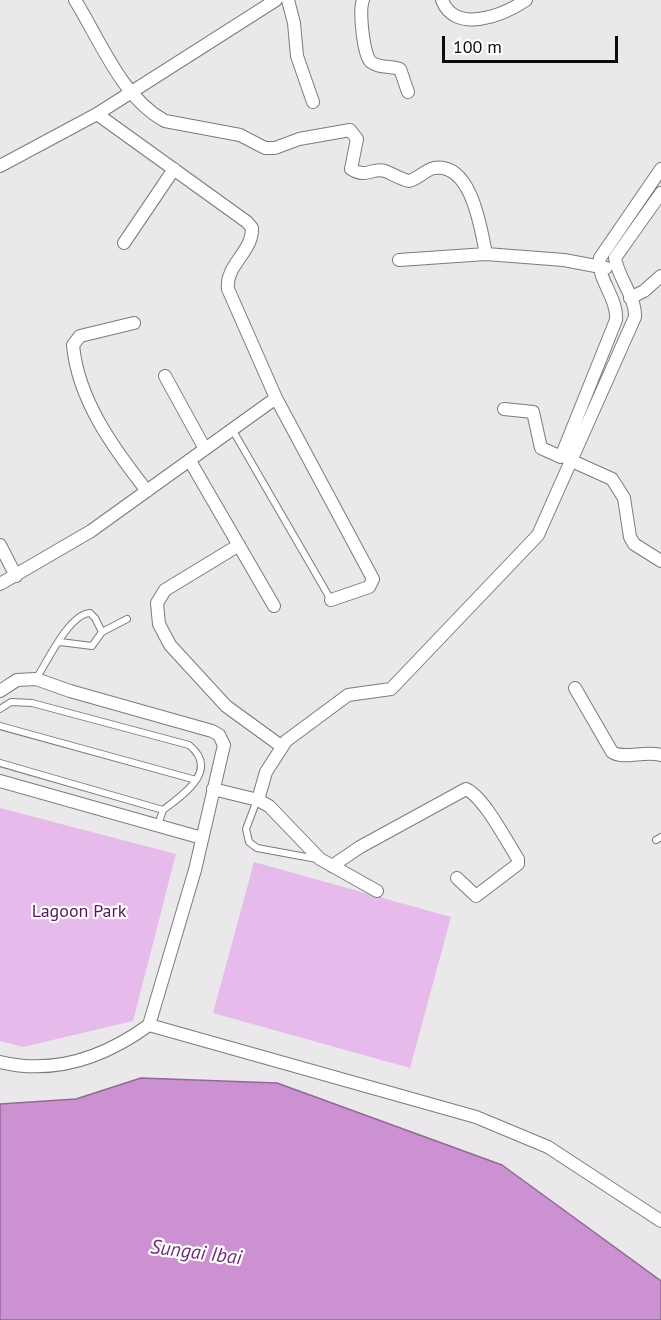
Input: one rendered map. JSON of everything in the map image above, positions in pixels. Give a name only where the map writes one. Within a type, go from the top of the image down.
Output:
[{"type":"street","points":[[75,0],[131,92],[165,121],[240,135],[265,148],[275,148],[299,138],[350,130],[357,139],[355,171],[367,174],[382,171],[409,181],[432,168],[452,172],[464,181],[471,197],[486,254]]},
{"type":"street","points":[[0,166],[97,114],[276,0]]},
{"type":"street","points":[[288,0],[294,23],[297,56],[313,102]]},
{"type":"street","points":[[363,0],[360,13],[368,57],[376,65],[400,69],[408,92]]},
{"type":"street","points":[[442,0],[448,11],[473,21],[515,7],[525,0]]},
{"type":"street","points":[[97,114],[247,222],[252,228],[250,241],[228,274],[228,289],[276,398],[373,579],[369,587],[331,600]]},
{"type":"street","points":[[124,243],[174,169]]},
{"type":"street","points":[[504,409],[533,412],[541,448],[561,457],[616,320],[615,306],[601,269],[600,258],[661,169]]},
{"type":"street","points":[[258,800],[266,772],[281,746],[348,695],[391,689],[538,535],[635,316],[617,266],[616,255],[661,192]]},
{"type":"street","points":[[399,260],[486,254],[564,261],[601,269],[617,266]]},
{"type":"street","points":[[630,298],[644,291],[661,276]]},
{"type":"street","points":[[134,323],[80,336],[73,345],[88,401],[114,447],[147,491]]},
{"type":"street","points":[[165,376],[205,450]]},
{"type":"street","points":[[0,584],[91,531],[276,398]]},
{"type":"street","points":[[190,460],[274,606]]},
{"type":"street","points":[[572,461],[612,479],[624,498],[630,537],[634,544],[661,561]]},
{"type":"street","points":[[0,544],[16,576]]},
{"type":"street","points":[[239,545],[165,590],[157,603],[159,624],[170,645],[226,706],[281,746]]},
{"type":"street","points":[[0,691],[17,680],[36,679],[219,735],[224,745],[218,790],[202,838],[154,1027]]},
{"type":"street","points":[[575,688],[612,752],[619,756],[646,752],[661,755]]},
{"type":"street","points":[[0,781],[202,838]]},
{"type":"street","points":[[332,866],[360,847],[466,789],[476,796],[498,826],[518,859],[518,864],[476,896],[457,878]]},
{"type":"street","points":[[218,790],[258,800],[278,815],[320,859],[377,891]]},
{"type":"street","points":[[0,1062],[17,1067],[56,1067],[93,1057],[154,1027],[476,1117],[548,1147],[661,1221]]},
{"type":"lane","points":[[232,429],[331,600]]},
{"type":"lane","points":[[36,679],[75,619],[90,613],[102,632]]},
{"type":"lane","points":[[60,642],[85,647],[92,646],[102,632],[127,619]]},
{"type":"lane","points":[[0,709],[11,702],[32,703],[189,745],[199,754],[202,765],[189,791],[163,810],[158,825]]},
{"type":"lane","points":[[0,726],[196,780]]},
{"type":"lane","points":[[0,763],[163,810]]},
{"type":"lane","points":[[258,800],[246,829],[249,842],[257,848],[320,859]]},
{"type":"green space","name":"Lagoon Park","points":[[0,808],[176,854],[133,1021],[23,1047],[0,1041]]},
{"type":"green space","points":[[254,862],[451,917],[410,1068],[213,1013]]},
{"type":"water","name":"Sungai Ibai","points":[[141,1078],[277,1083],[502,1165],[661,1281],[661,1320],[0,1320],[0,1104],[76,1099]]}]
